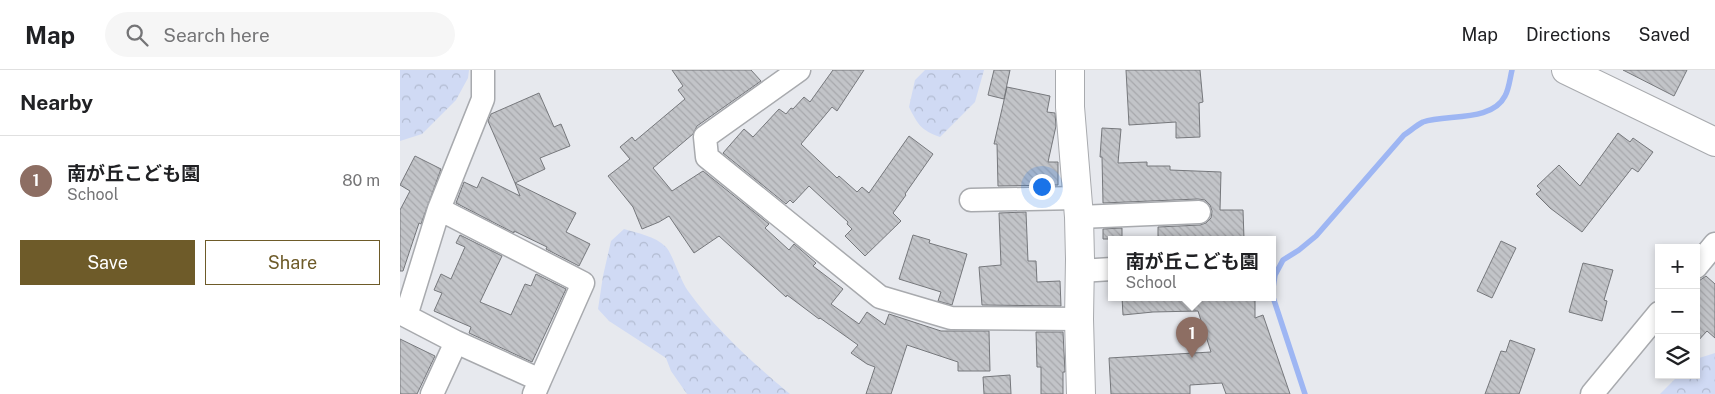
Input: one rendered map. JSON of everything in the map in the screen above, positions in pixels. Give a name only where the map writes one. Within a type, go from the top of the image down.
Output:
[{"type":"street","points":[[440,208],[583,282],[537,387],[406,316],[440,208],[483,99],[484,70]]},
{"type":"street","points":[[799,70],[705,137],[706,157],[880,297],[951,318],[1079,319]]},
{"type":"street","points":[[1070,70],[1070,107],[1078,207],[1081,394]]},
{"type":"street","points":[[1566,70],[1715,142]]},
{"type":"street","points":[[971,200],[1199,212]]},
{"type":"street","points":[[1700,262],[1715,244]]},
{"type":"street","points":[[1080,270],[1108,269]]},
{"type":"street","points":[[1592,394],[1655,318]]},
{"type":"street","points":[[432,394],[456,342]]},
{"type":"green space","points":[[400,70],[469,70],[468,78],[456,100],[422,134],[400,141]]},
{"type":"green space","points":[[925,70],[984,70],[975,102],[940,137],[928,132],[921,126],[909,107],[915,80]]},
{"type":"green space","points":[[624,229],[662,243],[671,256],[685,286],[699,305],[723,333],[790,394],[687,394],[671,371],[666,358],[609,321],[598,309],[603,276],[611,241]]},
{"type":"green space","points":[[1715,353],[1715,394],[1660,394],[1675,379],[1700,379],[1700,358]]},
{"type":"building","points":[[672,70],[751,70],[761,81],[697,126],[693,134],[653,168],[672,191],[703,171],[769,224],[765,228],[789,250],[794,244],[816,263],[813,266],[843,289],[831,304],[859,324],[867,312],[885,325],[889,314],[941,331],[989,331],[990,371],[958,371],[958,362],[907,345],[891,394],[866,394],[875,367],[851,353],[858,345],[787,295],[786,297],[719,236],[694,253],[669,216],[642,229],[633,207],[608,176],[630,159],[620,147],[632,137],[635,141],[685,99],[678,90],[683,86]]},
{"type":"building","points":[[833,70],[864,70],[837,111],[832,107],[801,144],[837,178],[839,176],[857,192],[862,187],[869,193],[909,136],[933,154],[893,213],[901,221],[865,256],[845,236],[852,229],[847,224],[848,222],[809,186],[793,203],[790,200],[786,204],[723,153],[744,129],[753,137],[779,109],[786,114],[804,97],[810,102]]},
{"type":"building","points":[[994,70],[1010,70],[1004,99],[988,95]]},
{"type":"building","points":[[1126,70],[1200,70],[1203,102],[1199,103],[1200,137],[1176,138],[1176,122],[1129,125]]},
{"type":"building","points":[[1623,70],[1687,70],[1674,96]]},
{"type":"building","points":[[1007,87],[1050,96],[1047,112],[1055,113],[1056,126],[1048,162],[1058,162],[1058,185],[998,186],[997,144],[994,144]]},
{"type":"building","points":[[539,93],[554,127],[561,124],[570,146],[540,158],[545,169],[515,183],[488,121],[491,114]]},
{"type":"building","points":[[1102,128],[1121,129],[1118,163],[1147,162],[1147,166],[1170,166],[1170,170],[1221,172],[1220,210],[1243,210],[1244,236],[1158,236],[1158,227],[1206,223],[1211,218],[1212,211],[1210,205],[1205,200],[1198,199],[1103,203],[1102,157],[1100,157]]},
{"type":"building","points":[[1618,133],[1630,142],[1633,138],[1653,152],[1638,172],[1632,168],[1582,232],[1550,208],[1536,194],[1541,190],[1537,186],[1559,165],[1580,186]]},
{"type":"building","points":[[415,156],[441,169],[421,224],[419,223],[403,271],[400,271],[400,210],[410,191],[400,185]]},
{"type":"building","points":[[482,177],[520,196],[515,183],[576,213],[566,232],[590,244],[579,266],[546,249],[547,247],[514,231],[514,233],[456,203],[464,182],[477,188]]},
{"type":"building","points":[[1026,212],[1028,261],[1036,261],[1037,282],[1060,281],[1061,306],[982,305],[979,267],[1001,265],[999,213]]},
{"type":"building","points":[[1122,228],[1122,236],[1108,236],[1108,239],[1103,239],[1103,229]]},
{"type":"building","points":[[460,235],[502,256],[480,302],[511,315],[525,284],[531,286],[536,274],[566,289],[532,362],[469,333],[471,327],[434,311],[442,293],[434,290],[441,274],[451,279],[465,247],[456,243]]},
{"type":"building","points":[[913,235],[930,240],[929,243],[967,254],[952,305],[938,301],[941,292],[899,279]]},
{"type":"building","points":[[1501,241],[1516,248],[1492,298],[1477,291]]},
{"type":"building","points":[[1583,263],[1613,270],[1604,300],[1607,301],[1602,321],[1569,312]]},
{"type":"building","points":[[1706,276],[1715,284],[1715,338],[1707,331],[1700,339],[1700,280]]},
{"type":"building","points":[[1122,301],[1255,301],[1255,318],[1263,315],[1290,394],[1226,394],[1222,383],[1190,385],[1190,394],[1111,394],[1109,358],[1211,352],[1198,311],[1123,315]]},
{"type":"building","points":[[1036,332],[1063,332],[1065,372],[1063,372],[1063,394],[1041,394],[1041,367],[1037,367]]},
{"type":"building","points":[[400,339],[435,356],[417,394],[400,394]]},
{"type":"building","points":[[1510,340],[1535,349],[1519,394],[1485,394],[1501,351],[1506,352]]},
{"type":"building","points":[[1010,375],[1011,394],[984,394],[983,377]]},
{"type":"waterway","points":[[1276,273],[1283,260],[1316,236],[1404,135],[1423,122],[1480,114],[1490,110],[1499,104],[1505,96],[1512,70]]},
{"type":"waterway","points":[[1274,301],[1305,394]]},
{"type":"place","name":"南が丘こども園","points":[[1192,358]]}]
